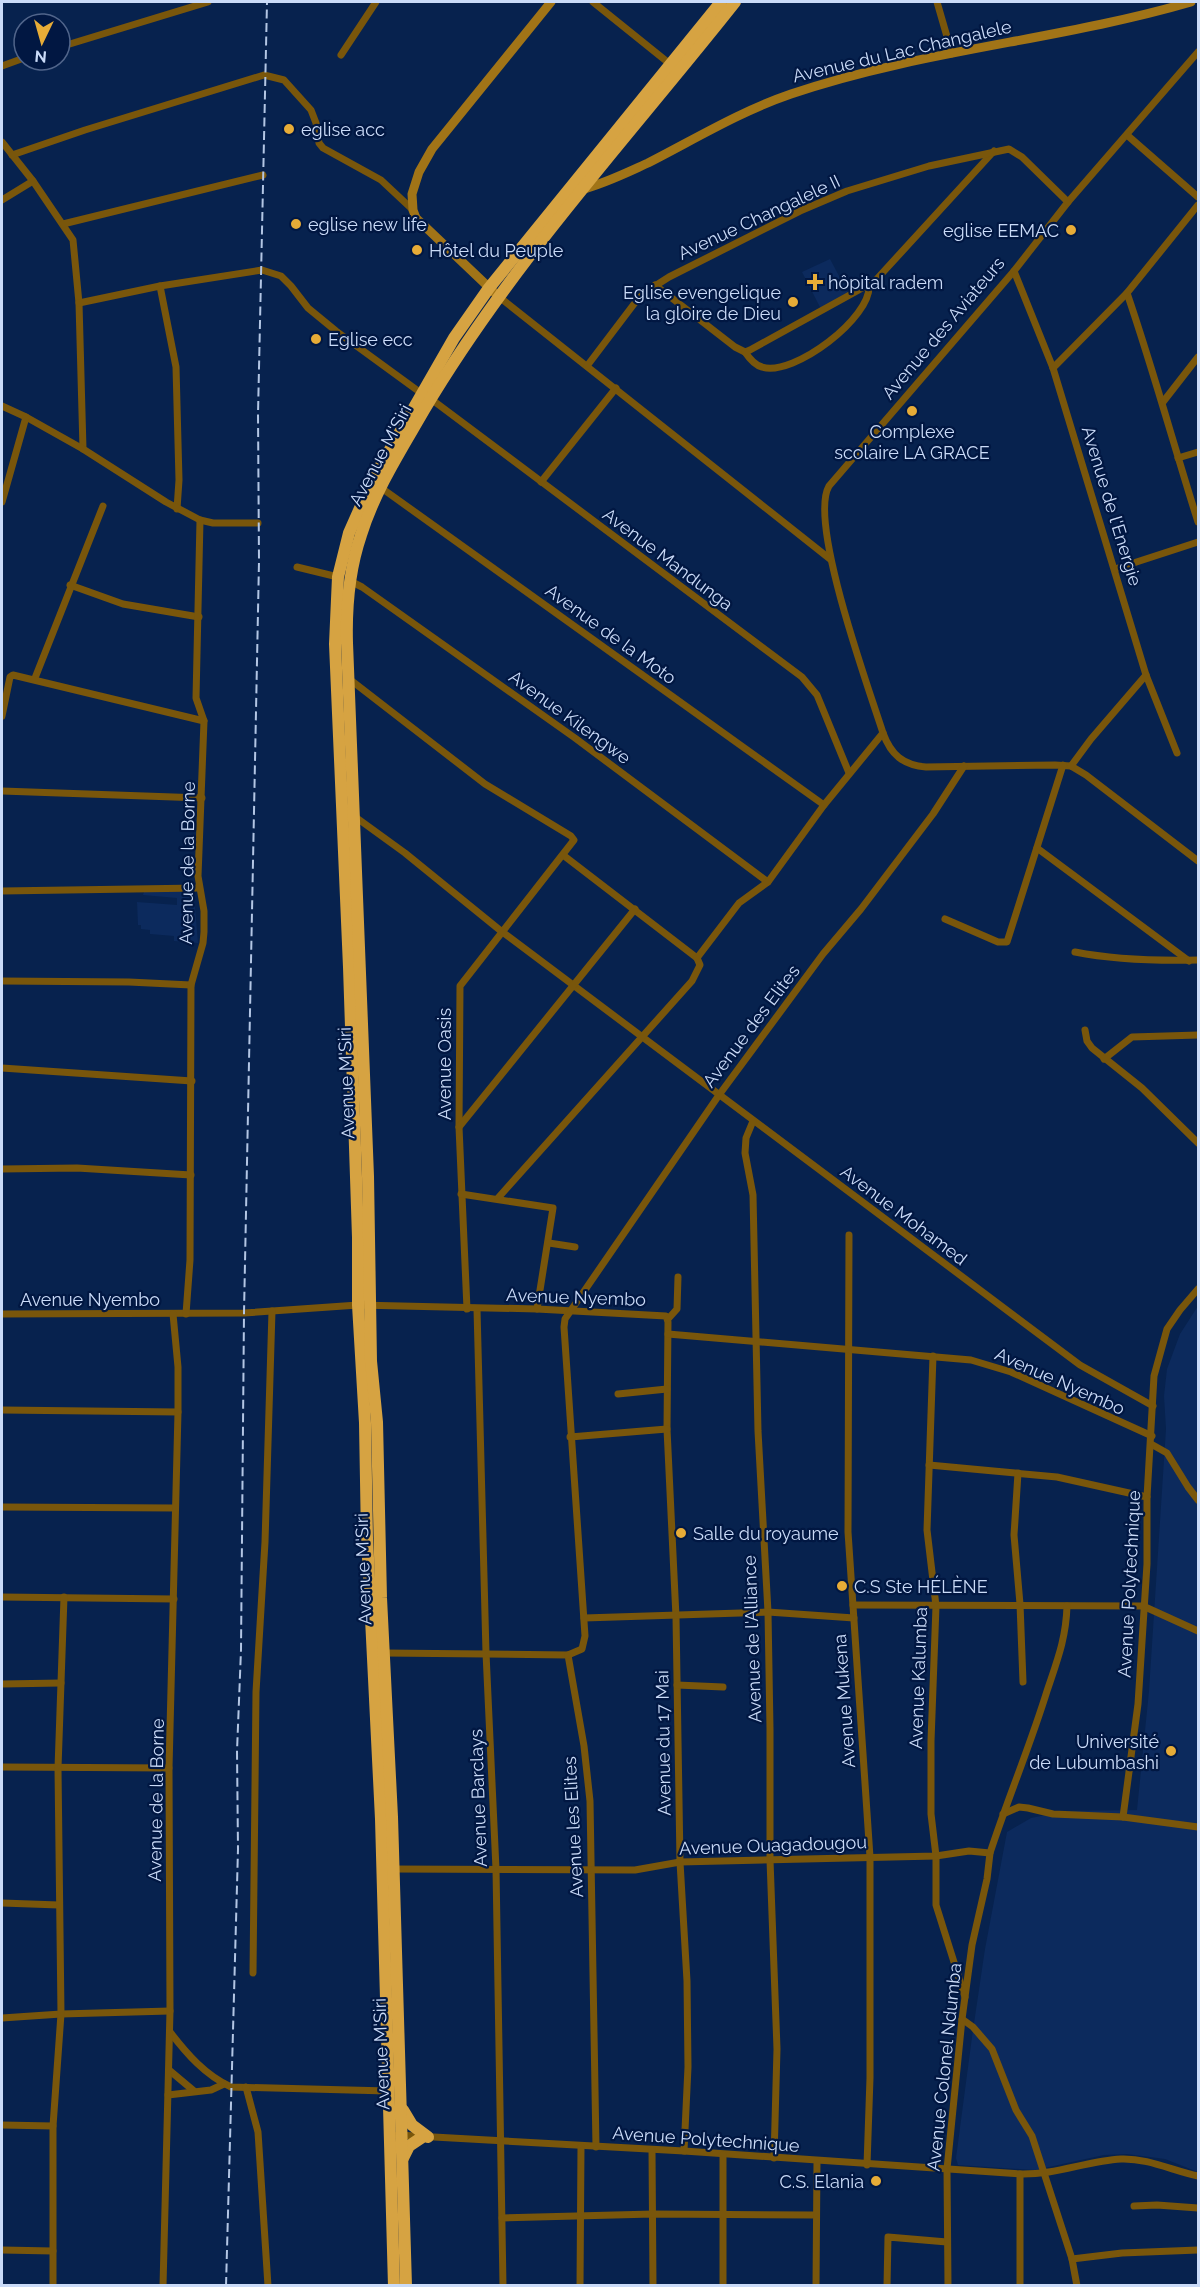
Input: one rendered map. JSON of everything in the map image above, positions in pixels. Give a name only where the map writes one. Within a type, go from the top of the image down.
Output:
[{"type":"highway","name":"Avenue M'Siri","points":[[494,292],[565,192],[721,2]]},
{"type":"highway","name":"Avenue M'Siri","points":[[344,579],[380,487],[454,339],[581,190],[735,2]]},
{"type":"highway","name":"Avenue M'Siri","points":[[406,2286],[403,2159],[388,2091],[389,1874],[385,1653],[376,1422],[358,1237],[341,643],[349,533],[358,509],[384,458],[426,396]]},
{"type":"highway","name":"Avenue M'Siri","points":[[341,643],[348,678],[368,1176],[364,1305],[367,1538],[381,1819],[389,1874],[401,2108],[396,2135],[394,2286]]},
{"type":"highway","points":[[401,2108],[412,2124],[426,2137],[409,2146],[403,2159]]},
{"type":"street","points":[[72,43],[208,2]]},
{"type":"street","points":[[341,55],[376,2]]},
{"type":"street","points":[[551,2],[432,149],[414,185],[413,210],[416,218],[494,292],[830,559]]},
{"type":"street","points":[[593,2],[670,64]]},
{"type":"street","points":[[937,2],[952,54]]},
{"type":"street","name":"Avenue du Lac Changalele","points":[[565,192],[581,190],[614,179],[776,100],[869,72],[1191,2]]},
{"type":"street","name":"Avenue des Aviateurs","points":[[1067,766],[918,766],[904,762],[891,751],[883,733],[830,559],[824,506],[825,495],[829,486],[1014,271],[1068,202],[1198,52]]},
{"type":"street","points":[[12,155],[96,126],[264,75],[284,80],[311,110],[323,147],[381,180],[413,210]]},
{"type":"street","points":[[1127,135],[1198,197]]},
{"type":"street","points":[[2,142],[33,181],[73,240],[80,303],[83,449]]},
{"type":"street","name":"Avenue Changalele II","points":[[587,366],[634,304],[655,285],[800,211],[847,191],[929,166],[1009,149],[1014,151],[1068,202]]},
{"type":"street","points":[[745,352],[869,285],[905,250],[994,151]]},
{"type":"street","points":[[63,224],[263,175]]},
{"type":"street","points":[[2,200],[33,181]]},
{"type":"street","points":[[1053,368],[1126,293],[1198,205]]},
{"type":"street","name":"Avenue Mandunga","points":[[80,303],[160,286],[262,270],[276,274],[291,286],[308,308],[336,331],[802,677],[817,695],[849,773]]},
{"type":"street","name":"Avenue de l'Energie","points":[[1014,271],[1053,368],[1146,675],[1177,753]]},
{"type":"street","points":[[655,285],[735,347],[745,352],[757,365],[773,369],[782,368],[816,352],[831,340],[867,298],[869,285]]},
{"type":"street","points":[[160,286],[176,367],[179,480],[177,509]]},
{"type":"street","points":[[1126,293],[1163,402],[1198,522]]},
{"type":"street","points":[[1163,402],[1198,357]]},
{"type":"street","points":[[541,482],[616,388]]},
{"type":"street","points":[[2,406],[83,449],[177,509],[200,520],[213,523],[258,523]]},
{"type":"street","points":[[2,502],[26,417]]},
{"type":"street","points":[[1178,458],[1198,452]]},
{"type":"street","name":"Avenue de la Moto","points":[[380,487],[824,805]]},
{"type":"street","points":[[34,678],[103,506]]},
{"type":"street","name":"Avenue de la Borne","points":[[186,1314],[190,1260],[191,985],[203,943],[205,923],[199,888],[204,721],[196,698],[200,520]]},
{"type":"street","points":[[1114,569],[1198,542]]},
{"type":"street","name":"Avenue Kilengwe","points":[[297,567],[344,579],[362,587],[575,738],[768,882]]},
{"type":"street","points":[[70,585],[123,604],[199,616]]},
{"type":"street","points":[[945,919],[1002,943],[1007,942],[1037,848],[1067,766],[1146,675]]},
{"type":"street","points":[[2,716],[11,676],[34,678],[204,721]]},
{"type":"street","points":[[348,678],[484,784],[571,836],[573,842],[563,855],[635,909],[696,958],[700,964],[696,975],[644,1036],[498,1198]]},
{"type":"street","points":[[696,958],[739,903],[768,882],[824,805],[883,733]]},
{"type":"street","name":"Avenue des Elites","points":[[571,1311],[719,1095],[823,954],[861,909],[933,814],[964,766]]},
{"type":"street","points":[[1067,766],[1086,775],[1198,861]]},
{"type":"street","points":[[2,791],[202,798]]},
{"type":"street","name":"Avenue Mohamed","points":[[354,816],[405,853],[501,931],[1080,1365],[1154,1406]]},
{"type":"street","points":[[1037,848],[1189,961]]},
{"type":"street","name":"Avenue Oasis","points":[[467,1309],[459,1127],[460,986],[563,855]]},
{"type":"street","points":[[2,891],[199,888]]},
{"type":"street","points":[[459,1127],[635,909]]},
{"type":"street","points":[[1075,952],[1108,958],[1198,960]]},
{"type":"street","points":[[2,981],[191,985]]},
{"type":"street","points":[[1085,1030],[1092,1048],[1142,1089],[1198,1143]]},
{"type":"street","points":[[1104,1059],[1132,1037],[1198,1035]]},
{"type":"street","points":[[2,1068],[192,1081]]},
{"type":"street","name":"Avenue de l'Alliance","points":[[753,1121],[745,1147],[753,1195],[758,1431],[768,1612],[770,1860],[777,2049],[774,2158]]},
{"type":"street","points":[[2,1168],[77,1168],[191,1175]]},
{"type":"street","points":[[461,1194],[553,1208],[537,1309]]},
{"type":"street","name":"Avenue Mukena","points":[[849,1235],[848,1532],[870,1857],[870,2067],[867,2165]]},
{"type":"street","points":[[549,1243],[575,1247]]},
{"type":"street","points":[[668,1319],[677,1309],[678,1277]]},
{"type":"street","name":"Avenue Polytechnique","points":[[1124,1817],[1135,1741],[1148,1543],[1147,1497],[1154,1376],[1165,1333],[1180,1310],[1198,1289]]},
{"type":"street","name":"Avenue Nyembo","points":[[2,1314],[186,1314],[364,1305],[658,1314],[668,1319],[668,1334],[971,1360],[999,1367],[1152,1440],[1167,1453],[1198,1500]]},
{"type":"street","name":"Avenue Barclays","points":[[477,1309],[486,1653],[496,1869],[503,2286]]},
{"type":"street","points":[[253,1973],[256,1692],[265,1542],[272,1311]]},
{"type":"street","points":[[385,1653],[568,1654],[577,1652],[584,1646],[564,1328],[565,1319],[571,1311]]},
{"type":"street","name":"Avenue de la Borne","points":[[163,2286],[170,2011],[169,1768],[178,1412],[178,1367],[173,1314]]},
{"type":"street","name":"Avenue du 17 Mai","points":[[668,1334],[667,1429],[676,1617],[680,1862],[687,1981],[688,2067],[684,2151]]},
{"type":"street","name":"Avenue Kalumba","points":[[933,1356],[927,1536],[936,1606],[931,1814],[936,1856],[936,1905],[965,1997]]},
{"type":"street","points":[[618,1394],[667,1389]]},
{"type":"street","points":[[2,1410],[178,1412]]},
{"type":"street","points":[[570,1437],[667,1429]]},
{"type":"street","points":[[929,1465],[1072,1479],[1147,1497]]},
{"type":"street","points":[[1018,1473],[1014,1520],[1023,1682]]},
{"type":"street","points":[[2,1506],[175,1508]]},
{"type":"street","points":[[2,1597],[174,1599]]},
{"type":"street","points":[[53,2286],[53,2126],[61,2014],[58,1768],[64,1597]]},
{"type":"street","points":[[853,1605],[1143,1606],[1198,1631]]},
{"type":"street","points":[[990,1853],[1028,1752],[1064,1639],[1067,1606]]},
{"type":"street","points":[[584,1618],[676,1617],[768,1612],[854,1618]]},
{"type":"street","name":"Avenue les Elites","points":[[568,1654],[584,1746],[590,1801],[596,2147]]},
{"type":"street","points":[[2,1684],[62,1683]]},
{"type":"street","points":[[677,1685],[723,1688]]},
{"type":"street","points":[[2,1767],[169,1768]]},
{"type":"street","points":[[1003,1815],[1019,1807],[1053,1814],[1124,1817],[1198,1827]]},
{"type":"street","name":"Avenue Ouagadougou","points":[[389,1874],[496,1869],[635,1870],[680,1862],[936,1856],[966,1851],[990,1853]]},
{"type":"street","name":"Avenue Colonel Ndumba","points":[[948,2286],[947,2169],[962,2019],[974,1934],[987,1879],[990,1853]]},
{"type":"street","points":[[2,1903],[59,1905]]},
{"type":"street","points":[[2,2018],[170,2011]]},
{"type":"street","points":[[962,2019],[973,2027],[994,2052],[1016,2110],[1032,2136],[1072,2259],[1077,2286]]},
{"type":"street","points":[[169,2032],[196,2062],[224,2084],[231,2086],[388,2091]]},
{"type":"street","points":[[169,2070],[194,2091]]},
{"type":"street","points":[[168,2095],[217,2089],[224,2084]]},
{"type":"street","points":[[246,2087],[258,2133],[268,2286]]},
{"type":"street","points":[[2,2125],[53,2126]]},
{"type":"street","name":"Avenue Polytechnique","points":[[396,2135],[684,2151],[817,2162],[1020,2174],[1046,2174],[1091,2163],[1120,2159],[1160,2164],[1198,2176]]},
{"type":"street","points":[[580,2286],[581,2147]]},
{"type":"street","points":[[652,2150],[653,2286]]},
{"type":"street","points":[[723,2155],[723,2286]]},
{"type":"street","points":[[816,2286],[817,2162]]},
{"type":"street","points":[[1020,2174],[1020,2286]]},
{"type":"street","points":[[1134,2206],[1198,2208]]},
{"type":"street","points":[[502,2217],[653,2214],[815,2215]]},
{"type":"street","points":[[886,2286],[886,2239],[889,2237],[947,2242]]},
{"type":"street","points":[[2,2250],[53,2251]]},
{"type":"street","points":[[1072,2259],[1122,2253],[1198,2250]]},
{"type":"shaded area","name":"hôpital radem","points":[[830,259],[848,293],[821,309],[802,272]]},
{"type":"shaded area","points":[[180,890],[194,895],[198,943],[174,941],[174,936],[150,934],[150,930],[141,929],[141,925],[138,925],[137,902],[177,905],[177,898],[143,895],[144,892]]},
{"type":"shaded area","name":"Université de Lubumbashi","points":[[1198,1306],[1198,2172],[1165,2159],[1127,2154],[1104,2155],[1035,2170],[958,2165],[956,2158],[972,2037],[985,1949],[1007,1832],[1031,1818],[1065,1811],[1137,1810],[1149,1691],[1166,1429],[1164,1396],[1167,1369],[1180,1334]]},
{"type":"railway","points":[[226,2286],[238,1849],[237,1751],[241,1650],[244,1313],[259,561],[258,414],[267,2]]},
{"type":"place","name":"eglise acc","points":[[289,129]]},
{"type":"place","name":"eglise new life","points":[[296,224]]},
{"type":"place","name":"eglise EEMAC","points":[[1071,230]]},
{"type":"place","name":"Hôtel du Peuple","points":[[417,250]]},
{"type":"place","name":"hôpital radem","points":[[815,282]]},
{"type":"place","name":"Eglise evengelique la gloire de Dieu","points":[[793,302]]},
{"type":"place","name":"Eglise ecc","points":[[316,339]]},
{"type":"place","name":"Complexe scolaire LA GRACE","points":[[912,411]]},
{"type":"place","name":"Salle du royaume","points":[[681,1533]]},
{"type":"place","name":"C.S Ste HÉLÈNE","points":[[842,1586]]},
{"type":"place","name":"Université de Lubumbashi","points":[[1171,1751]]},
{"type":"place","name":"C.S. Elania","points":[[876,2181]]}]
